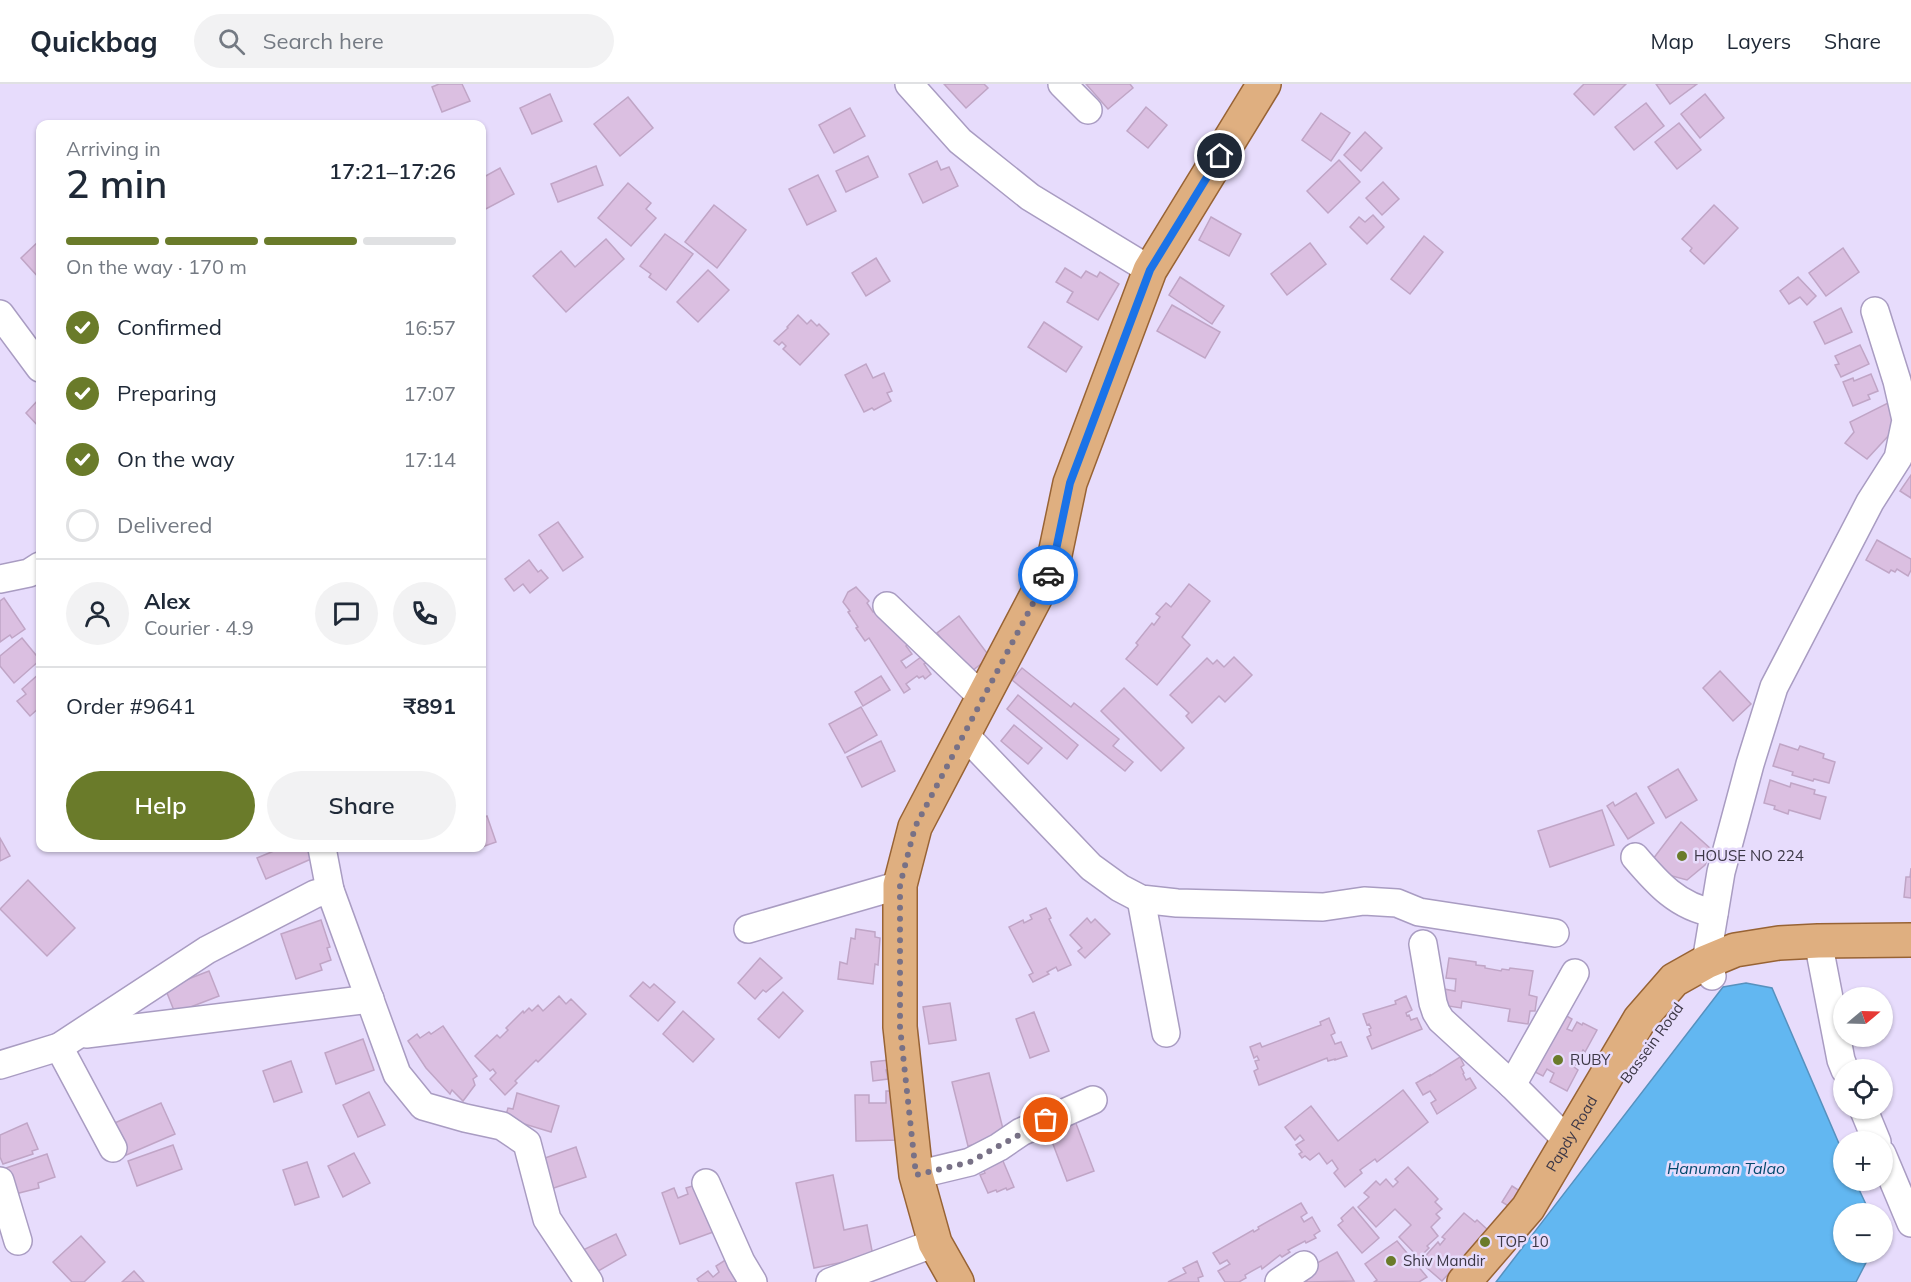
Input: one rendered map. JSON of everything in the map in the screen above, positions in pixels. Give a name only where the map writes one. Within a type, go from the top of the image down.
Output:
[{"type":"main road","points":[[957,1282],[935,1243],[916,1175],[900,1027],[900,885],[915,827],[1053,564],[1070,483],[1150,270],[1264,84]]},
{"type":"main road","name":"Bassein Road","points":[[1820,948],[1911,940]]},
{"type":"main road","name":"Bassein Road","points":[[1484,1282],[1531,1230],[1576,1161],[1632,1067],[1677,1005],[1709,969],[1735,950],[1779,943],[1820,948],[1911,952]]},
{"type":"main road","name":"Papdy Road","points":[[1464,1282],[1528,1208],[1640,1019],[1674,980],[1709,969]]},
{"type":"street","points":[[909,84],[960,141],[1030,197],[1150,270]]},
{"type":"street","points":[[1062,84],[1088,110]]},
{"type":"street","points":[[1709,969],[1714,913],[1721,872],[1750,764],[1774,687],[1870,502],[1898,458],[1906,437],[1906,420],[1897,381],[1875,311]]},
{"type":"street","points":[[0,314],[36,364]]},
{"type":"street","points":[[0,579],[29,573],[36,569]]},
{"type":"street","points":[[887,606],[983,698]]},
{"type":"street","points":[[964,734],[1090,867],[1120,888],[1141,899],[1177,903],[1323,907],[1364,902],[1397,903],[1419,912],[1555,933]]},
{"type":"street","points":[[323,852],[330,890],[397,1074],[423,1106],[502,1126],[527,1143],[547,1219],[590,1282]]},
{"type":"street","points":[[1635,857],[1660,886],[1697,910],[1714,913]]},
{"type":"street","points":[[748,929],[900,885]]},
{"type":"street","points":[[69,1041],[207,950],[315,894],[330,890]]},
{"type":"street","points":[[1141,899],[1166,1033]]},
{"type":"street","points":[[1423,944],[1436,1012],[1441,1020],[1512,1085],[1568,1141]]},
{"type":"street","points":[[1820,948],[1841,1059]]},
{"type":"street","points":[[1512,1085],[1575,973]]},
{"type":"street","points":[[0,1065],[69,1041],[370,999]]},
{"type":"street","points":[[69,1041],[113,1148]]},
{"type":"street","points":[[916,1175],[970,1162],[1021,1132],[1093,1100]]},
{"type":"street","points":[[0,1180],[18,1241]]},
{"type":"street","points":[[1893,1180],[1911,1223]]},
{"type":"street","points":[[706,1183],[741,1262],[753,1282]]},
{"type":"street","points":[[830,1282],[935,1243]]},
{"type":"street","points":[[1279,1282],[1304,1265]]},
{"type":"water","name":"Hanuman Talao","points":[[1746,983],[1772,988],[1834,1131],[1833,1191],[1860,1191],[1865,1203],[1833,1203],[1833,1263],[1866,1263],[1856,1282],[1496,1282],[1723,987]]},
{"type":"building","points":[[439,84],[462,84],[470,101],[442,112],[432,87]]},
{"type":"building","points":[[944,84],[984,84],[988,88],[966,108]]},
{"type":"building","points":[[1086,84],[1130,84],[1133,88],[1108,109]]},
{"type":"building","points":[[1584,84],[1626,84],[1594,115],[1574,94]]},
{"type":"building","points":[[1656,84],[1697,84],[1670,104]]},
{"type":"building","points":[[550,94],[562,121],[532,134],[520,108]]},
{"type":"building","points":[[1705,94],[1724,118],[1700,138],[1681,114]]},
{"type":"building","points":[[628,97],[653,128],[620,156],[594,124]]},
{"type":"building","points":[[1646,103],[1664,126],[1634,150],[1615,127]]},
{"type":"building","points":[[1146,107],[1167,125],[1148,148],[1127,131]]},
{"type":"building","points":[[850,108],[865,136],[834,153],[819,125]]},
{"type":"building","points":[[1321,113],[1350,133],[1331,161],[1302,140]]},
{"type":"building","points":[[1679,123],[1701,150],[1677,169],[1655,142]]},
{"type":"building","points":[[1365,132],[1382,148],[1361,171],[1344,155]]},
{"type":"building","points":[[868,156],[878,177],[846,192],[836,171]]},
{"type":"building","points":[[1339,160],[1360,182],[1328,213],[1307,191]]},
{"type":"building","points":[[937,161],[941,170],[949,167],[958,186],[923,203],[909,174]]},
{"type":"building","points":[[596,166],[603,185],[558,202],[551,184]]},
{"type":"building","points":[[500,168],[514,194],[486,209],[486,176]]},
{"type":"building","points":[[818,175],[836,211],[807,225],[789,189]]},
{"type":"building","points":[[1383,182],[1399,199],[1382,215],[1366,198]]},
{"type":"building","points":[[628,183],[651,203],[646,209],[656,218],[631,246],[598,218]]},
{"type":"building","points":[[714,205],[746,230],[717,268],[685,242]]},
{"type":"building","points":[[1714,205],[1738,228],[1704,264],[1690,251],[1692,248],[1682,239]]},
{"type":"building","points":[[1373,215],[1384,227],[1367,244],[1350,227],[1359,217],[1365,222]]},
{"type":"building","points":[[1211,217],[1241,234],[1229,256],[1199,240]]},
{"type":"building","points":[[665,234],[693,254],[666,290],[649,277],[651,274],[640,266]]},
{"type":"building","points":[[1424,236],[1443,252],[1410,294],[1391,279]]},
{"type":"building","points":[[606,239],[624,259],[566,312],[533,276],[561,251],[575,267]]},
{"type":"building","points":[[1310,243],[1326,264],[1287,295],[1271,274]]},
{"type":"building","points":[[36,244],[36,275],[21,258]]},
{"type":"building","points":[[1843,248],[1859,272],[1826,296],[1809,273]]},
{"type":"building","points":[[876,258],[890,281],[866,296],[852,273]]},
{"type":"building","points":[[1065,268],[1081,278],[1086,271],[1097,277],[1100,272],[1119,284],[1098,320],[1067,302],[1073,292],[1056,282]]},
{"type":"building","points":[[708,270],[729,290],[698,322],[677,302]]},
{"type":"building","points":[[1180,277],[1224,306],[1212,324],[1169,295]]},
{"type":"building","points":[[1798,277],[1816,296],[1807,305],[1800,297],[1789,304],[1780,291]]},
{"type":"building","points":[[1172,305],[1220,332],[1205,358],[1157,331]]},
{"type":"building","points":[[1841,308],[1852,332],[1825,344],[1814,322]]},
{"type":"building","points":[[798,315],[807,324],[811,320],[817,326],[819,324],[829,334],[800,365],[783,349],[786,346],[782,342],[779,345],[774,341]]},
{"type":"building","points":[[1044,322],[1082,347],[1066,372],[1028,347]]},
{"type":"building","points":[[1860,345],[1869,364],[1841,377],[1835,365],[1839,364],[1835,356]]},
{"type":"building","points":[[866,364],[873,378],[884,373],[892,391],[887,393],[891,401],[874,410],[872,408],[864,412],[845,375]]},
{"type":"building","points":[[1871,374],[1878,391],[1868,395],[1870,399],[1853,406],[1843,382],[1853,378],[1854,381]]},
{"type":"building","points":[[1892,401],[1902,421],[1867,459],[1845,443],[1854,432],[1850,422]]},
{"type":"building","points":[[36,402],[36,424],[26,413]]},
{"type":"building","points":[[1911,475],[1911,498],[1900,491]]},
{"type":"building","points":[[558,522],[583,557],[563,571],[539,535]]},
{"type":"building","points":[[1877,540],[1911,559],[1911,570],[1908,576],[1897,569],[1889,573],[1866,560]]},
{"type":"building","points":[[529,560],[538,572],[541,570],[548,578],[530,593],[523,584],[514,591],[505,579]]},
{"type":"building","points":[[1189,584],[1210,601],[1182,637],[1190,645],[1157,685],[1126,659],[1152,623],[1154,625],[1160,617],[1156,614],[1166,603],[1171,607]]},
{"type":"building","points":[[856,587],[869,601],[867,603],[873,612],[881,606],[908,645],[906,646],[912,654],[901,661],[906,668],[925,654],[929,661],[924,664],[931,674],[925,679],[923,676],[919,678],[917,676],[906,684],[910,689],[904,693],[869,638],[865,641],[856,628],[858,627],[848,612],[850,611],[843,602],[848,592]]},
{"type":"building","points":[[4,598],[25,629],[12,638],[10,635],[0,642],[0,601]]},
{"type":"building","points":[[959,616],[990,657],[968,674],[937,633]]},
{"type":"building","points":[[22,638],[36,655],[36,664],[14,683],[0,666],[0,656]]},
{"type":"building","points":[[1234,657],[1252,675],[1225,702],[1219,696],[1192,723],[1186,716],[1189,713],[1170,695],[1207,658],[1213,664],[1217,660],[1224,667]]},
{"type":"building","points":[[1022,668],[1071,707],[1074,703],[1119,739],[1113,746],[1133,762],[1125,771],[1012,680]]},
{"type":"building","points":[[1720,671],[1751,704],[1733,721],[1703,688]]},
{"type":"building","points":[[881,676],[890,690],[863,706],[855,692]]},
{"type":"building","points":[[36,677],[36,711],[30,716],[17,701],[26,694],[22,689]]},
{"type":"building","points":[[1124,688],[1184,748],[1161,771],[1101,711]]},
{"type":"building","points":[[1018,695],[1078,745],[1067,759],[1007,709]]},
{"type":"building","points":[[861,707],[877,735],[845,753],[829,724]]},
{"type":"building","points":[[1014,725],[1042,748],[1028,764],[1001,741]]},
{"type":"building","points":[[881,741],[895,771],[862,787],[847,757]]},
{"type":"building","points":[[1780,744],[1798,750],[1800,746],[1824,754],[1823,758],[1835,762],[1829,783],[1792,775],[1793,772],[1773,766]]},
{"type":"building","points":[[1678,769],[1697,800],[1666,818],[1648,787]]},
{"type":"building","points":[[1770,780],[1790,787],[1791,783],[1815,790],[1814,794],[1826,797],[1820,819],[1789,810],[1788,814],[1774,809],[1775,806],[1764,803]]},
{"type":"building","points":[[1636,793],[1654,823],[1628,839],[1607,806],[1613,802],[1615,806]]},
{"type":"building","points":[[1602,810],[1614,845],[1550,867],[1538,831]]},
{"type":"building","points":[[486,816],[496,842],[486,846]]},
{"type":"building","name":"HOUSE NO 224","points":[[1681,822],[1712,850],[1705,865],[1687,880],[1661,873],[1650,863]]},
{"type":"building","points":[[0,838],[10,856],[0,861]]},
{"type":"building","points":[[271,852],[308,852],[311,859],[266,879],[257,858]]},
{"type":"building","points":[[1911,868],[1911,898],[1904,897],[1906,877],[1910,877]]},
{"type":"building","points":[[28,880],[75,928],[47,956],[0,909]]},
{"type":"building","points":[[1046,908],[1071,965],[1058,971],[1056,967],[1047,972],[1049,974],[1033,982],[1029,975],[1033,973],[1009,927],[1023,920],[1024,923],[1032,919],[1030,915]]},
{"type":"building","points":[[1087,918],[1091,923],[1095,919],[1110,934],[1085,958],[1078,951],[1082,948],[1070,935]]},
{"type":"building","points":[[321,920],[330,947],[327,948],[331,960],[320,964],[322,970],[296,979],[281,934]]},
{"type":"building","points":[[856,929],[875,932],[875,937],[880,938],[878,965],[875,964],[873,984],[838,979],[840,962],[847,964],[851,938],[855,939]]},
{"type":"building","points":[[760,958],[782,978],[766,992],[763,990],[755,999],[738,983]]},
{"type":"building","points":[[1449,958],[1476,962],[1476,965],[1501,971],[1510,968],[1533,971],[1529,995],[1537,997],[1535,1011],[1530,1011],[1528,1024],[1508,1021],[1510,1009],[1462,1001],[1461,1008],[1449,1006],[1448,1011],[1444,989],[1455,991],[1456,979],[1446,978]]},
{"type":"building","points":[[209,971],[219,996],[175,1013],[165,988]]},
{"type":"building","points":[[643,982],[650,988],[654,984],[675,1002],[658,1021],[630,996]]},
{"type":"building","points":[[783,992],[803,1011],[779,1038],[758,1019]]},
{"type":"building","points":[[559,996],[566,1004],[571,999],[586,1014],[538,1062],[536,1060],[515,1081],[517,1083],[505,1095],[490,1079],[496,1073],[493,1069],[490,1071],[475,1056],[497,1035],[500,1038],[508,1030],[506,1028],[523,1011],[524,1013],[529,1008],[532,1011],[538,1005],[543,1011]]},
{"type":"building","points":[[1406,996],[1412,1010],[1406,1013],[1407,1016],[1409,1015],[1411,1020],[1417,1018],[1422,1029],[1372,1049],[1367,1037],[1371,1035],[1369,1029],[1371,1028],[1369,1024],[1367,1025],[1363,1014],[1396,1004],[1395,1001]]},
{"type":"building","points":[[950,1003],[956,1040],[929,1044],[923,1007]]},
{"type":"building","points":[[683,1011],[714,1039],[693,1062],[663,1034]]},
{"type":"building","points":[[1034,1012],[1049,1051],[1030,1058],[1016,1019]]},
{"type":"building","name":"RUBY","points":[[1563,1014],[1572,1019],[1567,1029],[1572,1031],[1577,1022],[1597,1030],[1574,1067],[1578,1070],[1567,1091],[1550,1082],[1554,1073],[1547,1069],[1543,1076],[1533,1071]]},
{"type":"building","points":[[1329,1018],[1335,1033],[1331,1035],[1335,1044],[1341,1042],[1347,1056],[1328,1061],[1327,1058],[1259,1085],[1254,1071],[1258,1069],[1255,1061],[1259,1060],[1257,1056],[1254,1058],[1250,1047],[1260,1043],[1262,1047],[1321,1025],[1320,1022]]},
{"type":"building","points":[[443,1026],[477,1076],[473,1079],[475,1085],[463,1101],[452,1090],[450,1094],[426,1068],[408,1041],[417,1034],[420,1038]]},
{"type":"building","points":[[363,1039],[374,1070],[336,1084],[325,1053]]},
{"type":"building","points":[[1460,1057],[1464,1065],[1461,1067],[1466,1080],[1470,1078],[1476,1088],[1437,1114],[1431,1103],[1436,1100],[1430,1091],[1423,1095],[1416,1083]]},
{"type":"building","points":[[889,1060],[891,1070],[886,1070],[888,1079],[873,1081],[871,1062]]},
{"type":"building","points":[[291,1061],[302,1092],[274,1102],[263,1071]]},
{"type":"building","points":[[989,1073],[1005,1137],[968,1146],[952,1082]]},
{"type":"building","points":[[1403,1090],[1428,1122],[1377,1162],[1375,1159],[1360,1170],[1362,1173],[1345,1187],[1334,1173],[1338,1169],[1332,1160],[1327,1164],[1319,1153],[1310,1160],[1305,1156],[1302,1158],[1299,1154],[1302,1152],[1296,1145],[1304,1140],[1300,1135],[1295,1140],[1285,1127],[1311,1106],[1338,1141]]},
{"type":"building","points":[[886,1091],[899,1091],[900,1140],[856,1141],[855,1095],[869,1095],[869,1103],[886,1103]]},
{"type":"building","points":[[369,1092],[385,1125],[358,1137],[343,1105]]},
{"type":"building","points":[[517,1093],[559,1106],[551,1132],[505,1118],[508,1108],[513,1109]]},
{"type":"building","points":[[161,1103],[175,1134],[124,1156],[110,1125]]},
{"type":"building","points":[[1072,1113],[1094,1171],[1067,1181],[1045,1123]]},
{"type":"building","points":[[27,1123],[38,1149],[32,1151],[33,1154],[3,1164],[0,1157],[0,1135]]},
{"type":"building","points":[[173,1145],[182,1169],[137,1186],[128,1161]]},
{"type":"building","points":[[576,1147],[586,1177],[545,1191],[537,1170],[547,1166],[545,1158]]},
{"type":"building","points":[[354,1153],[370,1183],[343,1197],[328,1166]]},
{"type":"building","points":[[47,1154],[55,1177],[38,1183],[39,1188],[15,1194],[6,1168]]},
{"type":"building","points":[[1000,1154],[1014,1187],[988,1193],[980,1175],[985,1173],[980,1163]]},
{"type":"building","points":[[307,1162],[319,1197],[295,1205],[283,1170]]},
{"type":"building","points":[[1408,1167],[1438,1199],[1435,1202],[1442,1209],[1436,1214],[1440,1218],[1431,1227],[1438,1236],[1419,1258],[1399,1237],[1411,1225],[1395,1209],[1376,1227],[1358,1207],[1369,1197],[1364,1193],[1376,1181],[1380,1185],[1386,1179],[1393,1187],[1398,1182],[1395,1179]]},
{"type":"building","points":[[833,1175],[844,1230],[867,1225],[873,1256],[814,1268],[796,1183]]},
{"type":"building","points":[[699,1184],[716,1231],[680,1244],[662,1193],[674,1188],[678,1198],[688,1194],[686,1188]]},
{"type":"building","points":[[1512,1186],[1523,1193],[1513,1209],[1502,1202]]},
{"type":"building","points":[[1301,1203],[1307,1213],[1301,1217],[1304,1222],[1312,1217],[1320,1231],[1314,1235],[1316,1238],[1288,1250],[1290,1252],[1282,1257],[1280,1255],[1262,1269],[1261,1266],[1245,1275],[1246,1278],[1239,1282],[1225,1282],[1218,1271],[1230,1264],[1227,1260],[1220,1264],[1213,1253],[1253,1230],[1254,1232],[1259,1229],[1258,1227]]},
{"type":"building","points":[[1353,1207],[1379,1238],[1362,1253],[1338,1225],[1343,1221],[1341,1218]]},
{"type":"building","points":[[1464,1213],[1475,1222],[1477,1220],[1488,1230],[1442,1281],[1420,1262],[1438,1242],[1440,1245],[1445,1239],[1442,1237]]},
{"type":"building","points":[[616,1234],[626,1255],[593,1274],[581,1251]]},
{"type":"building","points":[[81,1236],[105,1262],[84,1282],[72,1282],[53,1262]]},
{"type":"building","name":"Shiv Mandir","points":[[1397,1241],[1427,1277],[1419,1282],[1374,1282],[1377,1280],[1365,1264]]},
{"type":"building","points":[[1337,1252],[1354,1281],[1307,1282],[1301,1272]]},
{"type":"building","points":[[730,1257],[747,1282],[699,1282],[697,1279],[708,1271],[713,1277],[719,1272],[716,1266]]},
{"type":"building","points":[[1197,1261],[1203,1276],[1198,1278],[1199,1282],[1168,1282],[1186,1273],[1183,1268]]},
{"type":"building","points":[[134,1271],[144,1282],[122,1282]]},
{"type":"way so far","points":[[1046,1120],[970,1162],[916,1175],[900,1027],[900,885],[915,827],[1048,575]]},
{"type":"place","name":"HOUSE NO 224","points":[[1682,856]]},
{"type":"place","name":"RUBY","points":[[1558,1060]]},
{"type":"place","name":"TOP 10","points":[[1485,1242]]},
{"type":"place","name":"Shiv Mandir","points":[[1391,1261]]},
{"type":"route","points":[[1048,575],[1053,564],[1070,483],[1150,270],[1220,156]]}]
